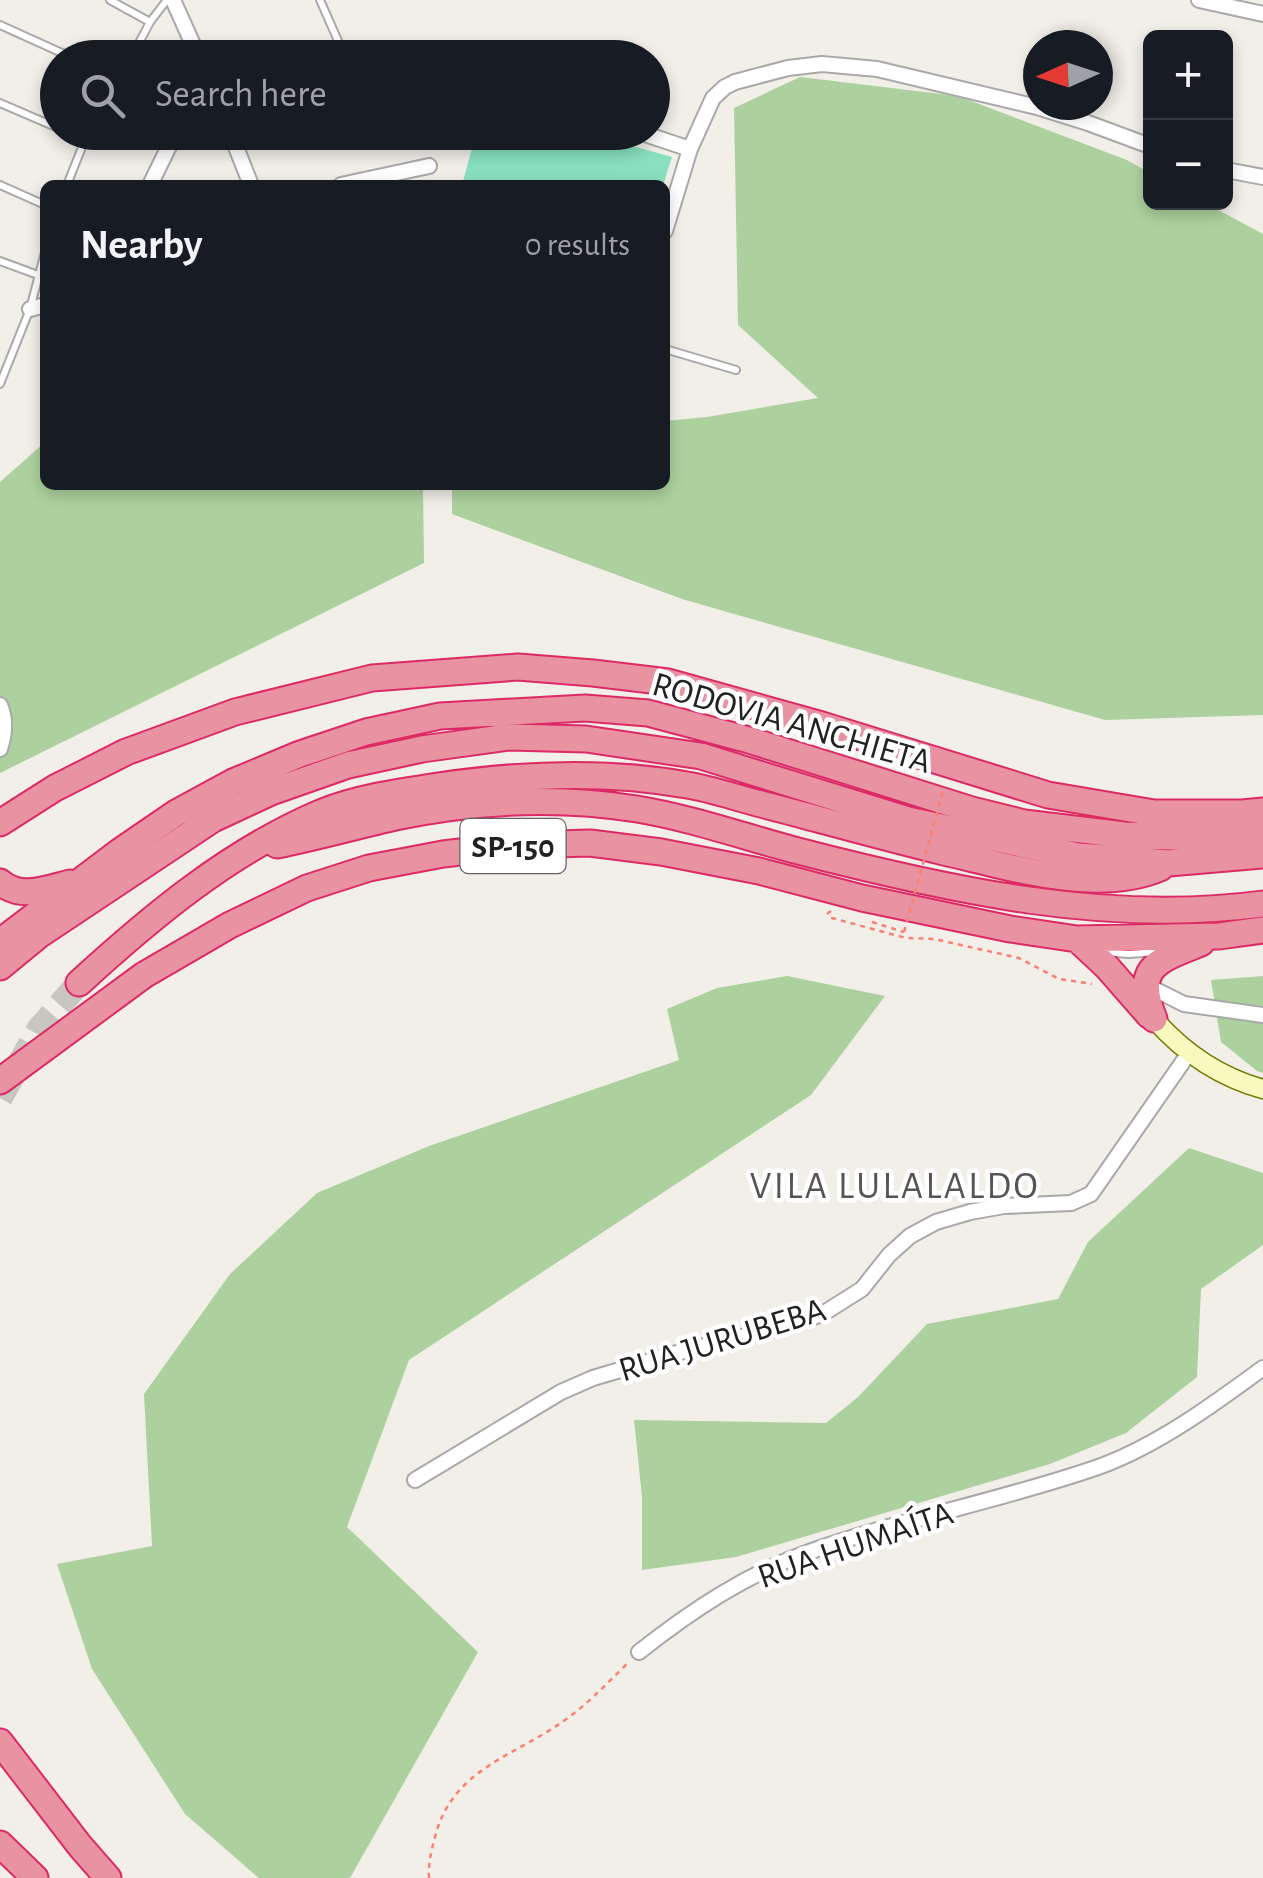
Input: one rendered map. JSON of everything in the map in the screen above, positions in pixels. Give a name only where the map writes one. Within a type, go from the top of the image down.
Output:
[{"type":"highway","points":[[0,823],[55,788],[126,752],[235,712],[372,678],[518,668],[668,682],[1048,795],[1154,814],[1263,811]]},
{"type":"highway","name":"RODOVIA ANCHIETA","points":[[0,942],[176,813],[232,782],[366,732],[440,716],[585,708],[648,713],[1024,823],[1159,836],[1263,833]]},
{"type":"highway","name":"RODOVIA ANCHIETA","points":[[0,967],[39,935],[213,819],[271,792],[348,765],[422,749],[509,737],[586,738],[701,756],[908,820],[1078,856],[1169,863],[1263,854]]},
{"type":"highway","points":[[79,983],[172,902],[252,848],[321,813],[405,791],[483,780],[558,775],[688,785],[928,848],[1073,878],[1126,879],[1169,863]]},
{"type":"highway","points":[[252,848],[454,806],[541,801],[637,809],[870,868],[1042,903],[1137,911],[1263,904]]},
{"type":"highway","name":"SP-150","points":[[0,1081],[144,975],[230,925],[307,888],[369,868],[520,844],[590,843],[660,852],[1010,929],[1077,939],[1219,936],[1263,930]]},
{"type":"highway","points":[[0,882],[22,893],[80,881]]},
{"type":"highway","points":[[1154,1020],[1146,999],[1148,974],[1162,959],[1219,936]]},
{"type":"highway","points":[[1077,939],[1154,1020]]},
{"type":"highway","points":[[0,1742],[108,1878]]},
{"type":"highway","points":[[0,1844],[35,1878]]},
{"type":"street","points":[[170,0],[189,40]]},
{"type":"street","points":[[1199,0],[1263,14]]},
{"type":"street","points":[[670,215],[690,149],[714,98],[735,82],[788,68],[822,64],[877,69],[1037,107],[1143,143]]},
{"type":"street","points":[[670,142],[690,149]]},
{"type":"street","points":[[152,180],[167,150]]},
{"type":"street","points":[[237,150],[248,180]]},
{"type":"street","points":[[363,180],[429,166]]},
{"type":"street","points":[[1233,172],[1263,178]]},
{"type":"street","points":[[0,704],[5,717],[0,749]]},
{"type":"street","points":[[1146,985],[1184,1004],[1263,1016]]},
{"type":"street","points":[[1154,1020],[1189,1054],[1228,1077],[1263,1089]]},
{"type":"street","name":"RUA JURUBEBA","points":[[415,1480],[561,1392],[593,1378],[824,1314],[862,1289],[910,1236],[936,1222],[1004,1206],[1071,1203],[1090,1194],[1189,1054]]},
{"type":"street","name":"RUA HUMAÍTA","points":[[640,1652],[715,1597],[808,1552],[1045,1484],[1140,1449],[1263,1368]]},
{"type":"lane","points":[[110,0],[150,22]]},
{"type":"lane","points":[[140,40],[150,22],[170,0]]},
{"type":"lane","points":[[320,0],[339,40]]},
{"type":"lane","points":[[0,25],[40,43]]},
{"type":"lane","points":[[0,103],[40,120]]},
{"type":"lane","points":[[69,180],[81,150]]},
{"type":"lane","points":[[0,185],[40,202]]},
{"type":"lane","points":[[0,261],[38,275]]},
{"type":"lane","points":[[0,384],[37,307],[40,268]]},
{"type":"lane","points":[[670,350],[736,370]]},
{"type":"path","points":[[904,932],[944,788]]},
{"type":"path","points":[[836,912],[830,910],[828,917],[906,938],[1019,958],[1059,979],[1092,984]]},
{"type":"path","points":[[429,1878],[428,1861],[442,1814],[461,1786],[564,1722],[640,1652]]},
{"type":"green space","points":[[800,77],[958,96],[1143,169],[1143,210],[1218,210],[1263,234],[1263,715],[1105,720],[682,599],[452,514],[452,490],[670,490],[670,421],[818,398],[738,325],[734,108]]},
{"type":"green space","points":[[471,150],[647,150],[672,157],[665,180],[463,180]]},
{"type":"green space","points":[[40,446],[40,490],[423,490],[424,563],[0,773],[0,482]]},
{"type":"green space","points":[[787,976],[885,996],[811,1095],[409,1360],[347,1527],[478,1652],[350,1878],[259,1878],[185,1814],[92,1669],[57,1564],[152,1546],[144,1394],[230,1274],[317,1193],[429,1146],[679,1060],[667,1009],[717,988]]},
{"type":"green space","points":[[1263,976],[1263,1073],[1221,1042],[1211,980]]},
{"type":"green space","points":[[1189,1148],[1263,1173],[1263,1245],[1201,1289],[1197,1377],[1126,1433],[1050,1464],[736,1557],[642,1570],[642,1497],[634,1420],[826,1423],[858,1397],[927,1324],[1058,1299],[1088,1242]]},
{"type":"tunnel","points":[[0,1098],[39,1029],[79,983]]},
{"type":"district","name":"VILA LULALALDO","points":[[895,1185]]}]
